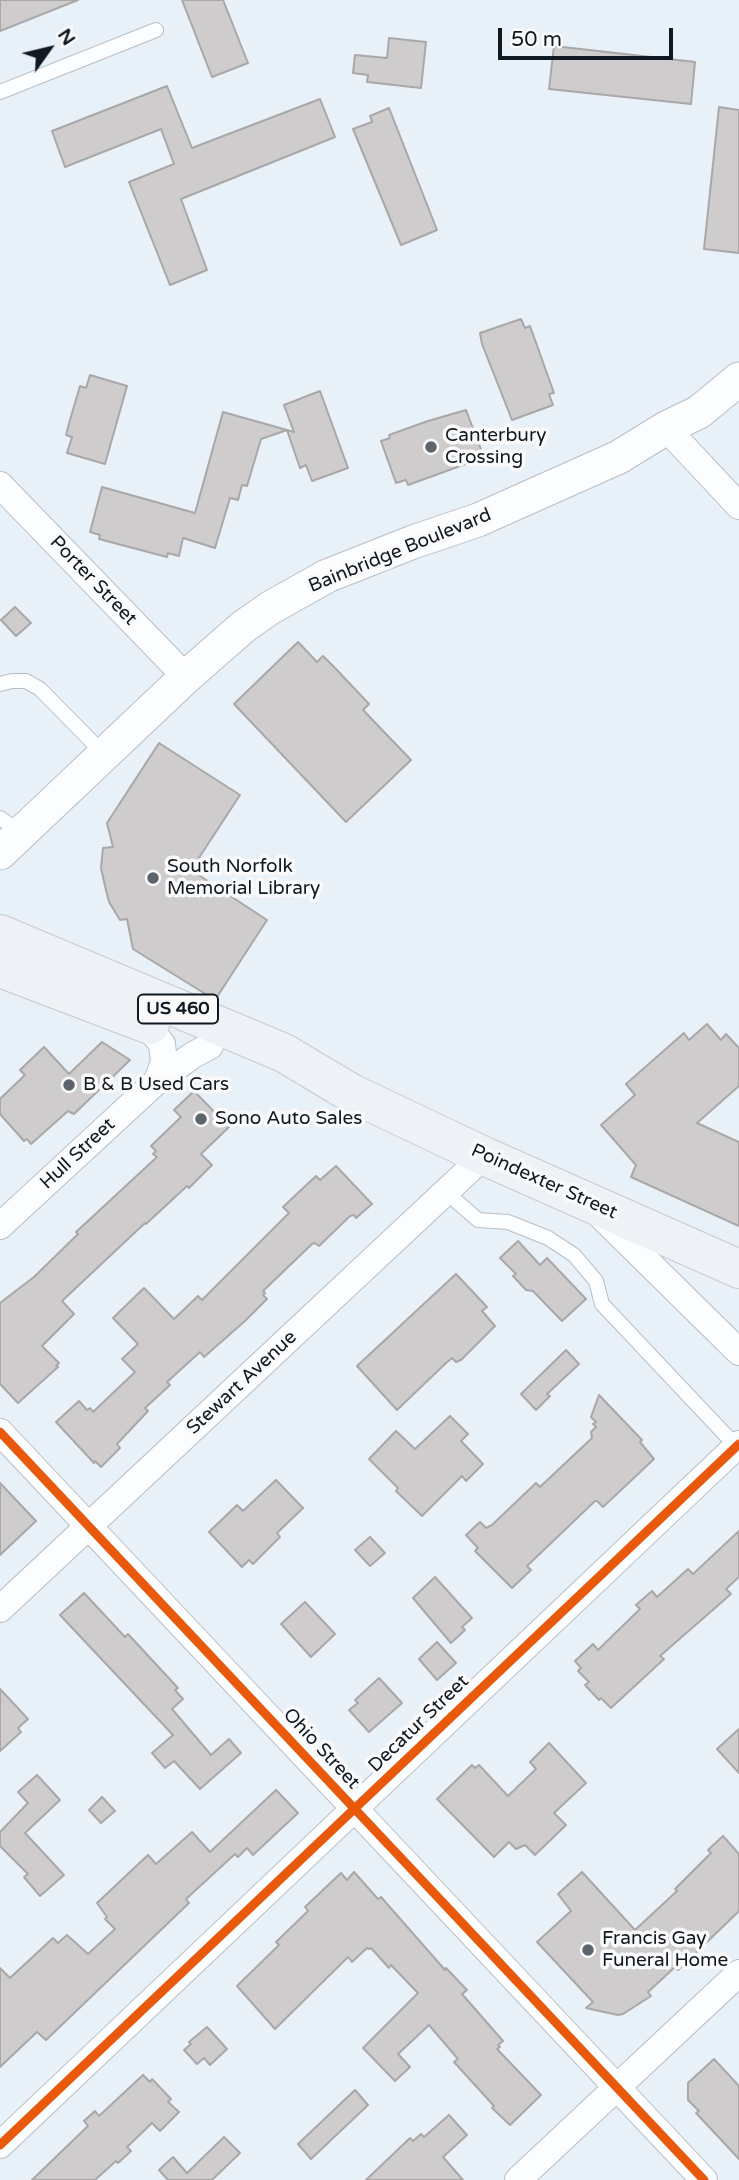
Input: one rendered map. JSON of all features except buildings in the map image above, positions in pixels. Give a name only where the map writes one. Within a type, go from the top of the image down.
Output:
[{"type":"main road","name":"Poindexter Street","points":[[0,934],[284,1053],[351,1093],[484,1156],[739,1269]]},
{"type":"main road","name":"Poindexter Street","points":[[7,975],[351,1093]]},
{"type":"street","name":"Bainbridge Boulevard","points":[[7,835],[104,754],[243,626],[327,576],[478,520],[619,457],[666,428],[699,412],[739,379]]},
{"type":"street","points":[[666,428],[739,506]]},
{"type":"street","name":"Porter Street","points":[[0,485],[186,677]]},
{"type":"street","points":[[146,1024],[162,1044],[164,1062],[156,1081]]},
{"type":"street","name":"Hull Street","points":[[0,1226],[156,1081],[210,1046]]},
{"type":"street","name":"Stewart Avenue","points":[[0,1609],[484,1156]]},
{"type":"street","points":[[585,1200],[739,1352]]},
{"type":"street","name":"Ohio Street","points":[[0,1432],[704,2180]]},
{"type":"street","name":"Decatur Street","points":[[0,2145],[738,1445]]},
{"type":"street","points":[[518,2180],[739,1973]]},
{"type":"lane","points":[[0,92],[156,30]]},
{"type":"lane","points":[[0,684],[26,681],[40,689],[104,754]]},
{"type":"lane","points":[[446,1192],[478,1220],[508,1222],[548,1238],[574,1255],[596,1281],[602,1304],[738,1445]]},
{"type":"cycle path","points":[[0,1432],[704,2180]]},
{"type":"cycle path","points":[[0,2145],[739,1444]]},
{"type":"place","name":"Canterbury Crossing","points":[[431,447]]},
{"type":"place","name":"South Norfolk Memorial Library","points":[[153,878]]},
{"type":"place","name":"B & B Used Cars","points":[[69,1085]]},
{"type":"place","name":"Sono Auto Sales","points":[[201,1119]]},
{"type":"place","name":"Francis Gay Funeral Home","points":[[588,1950]]}]
